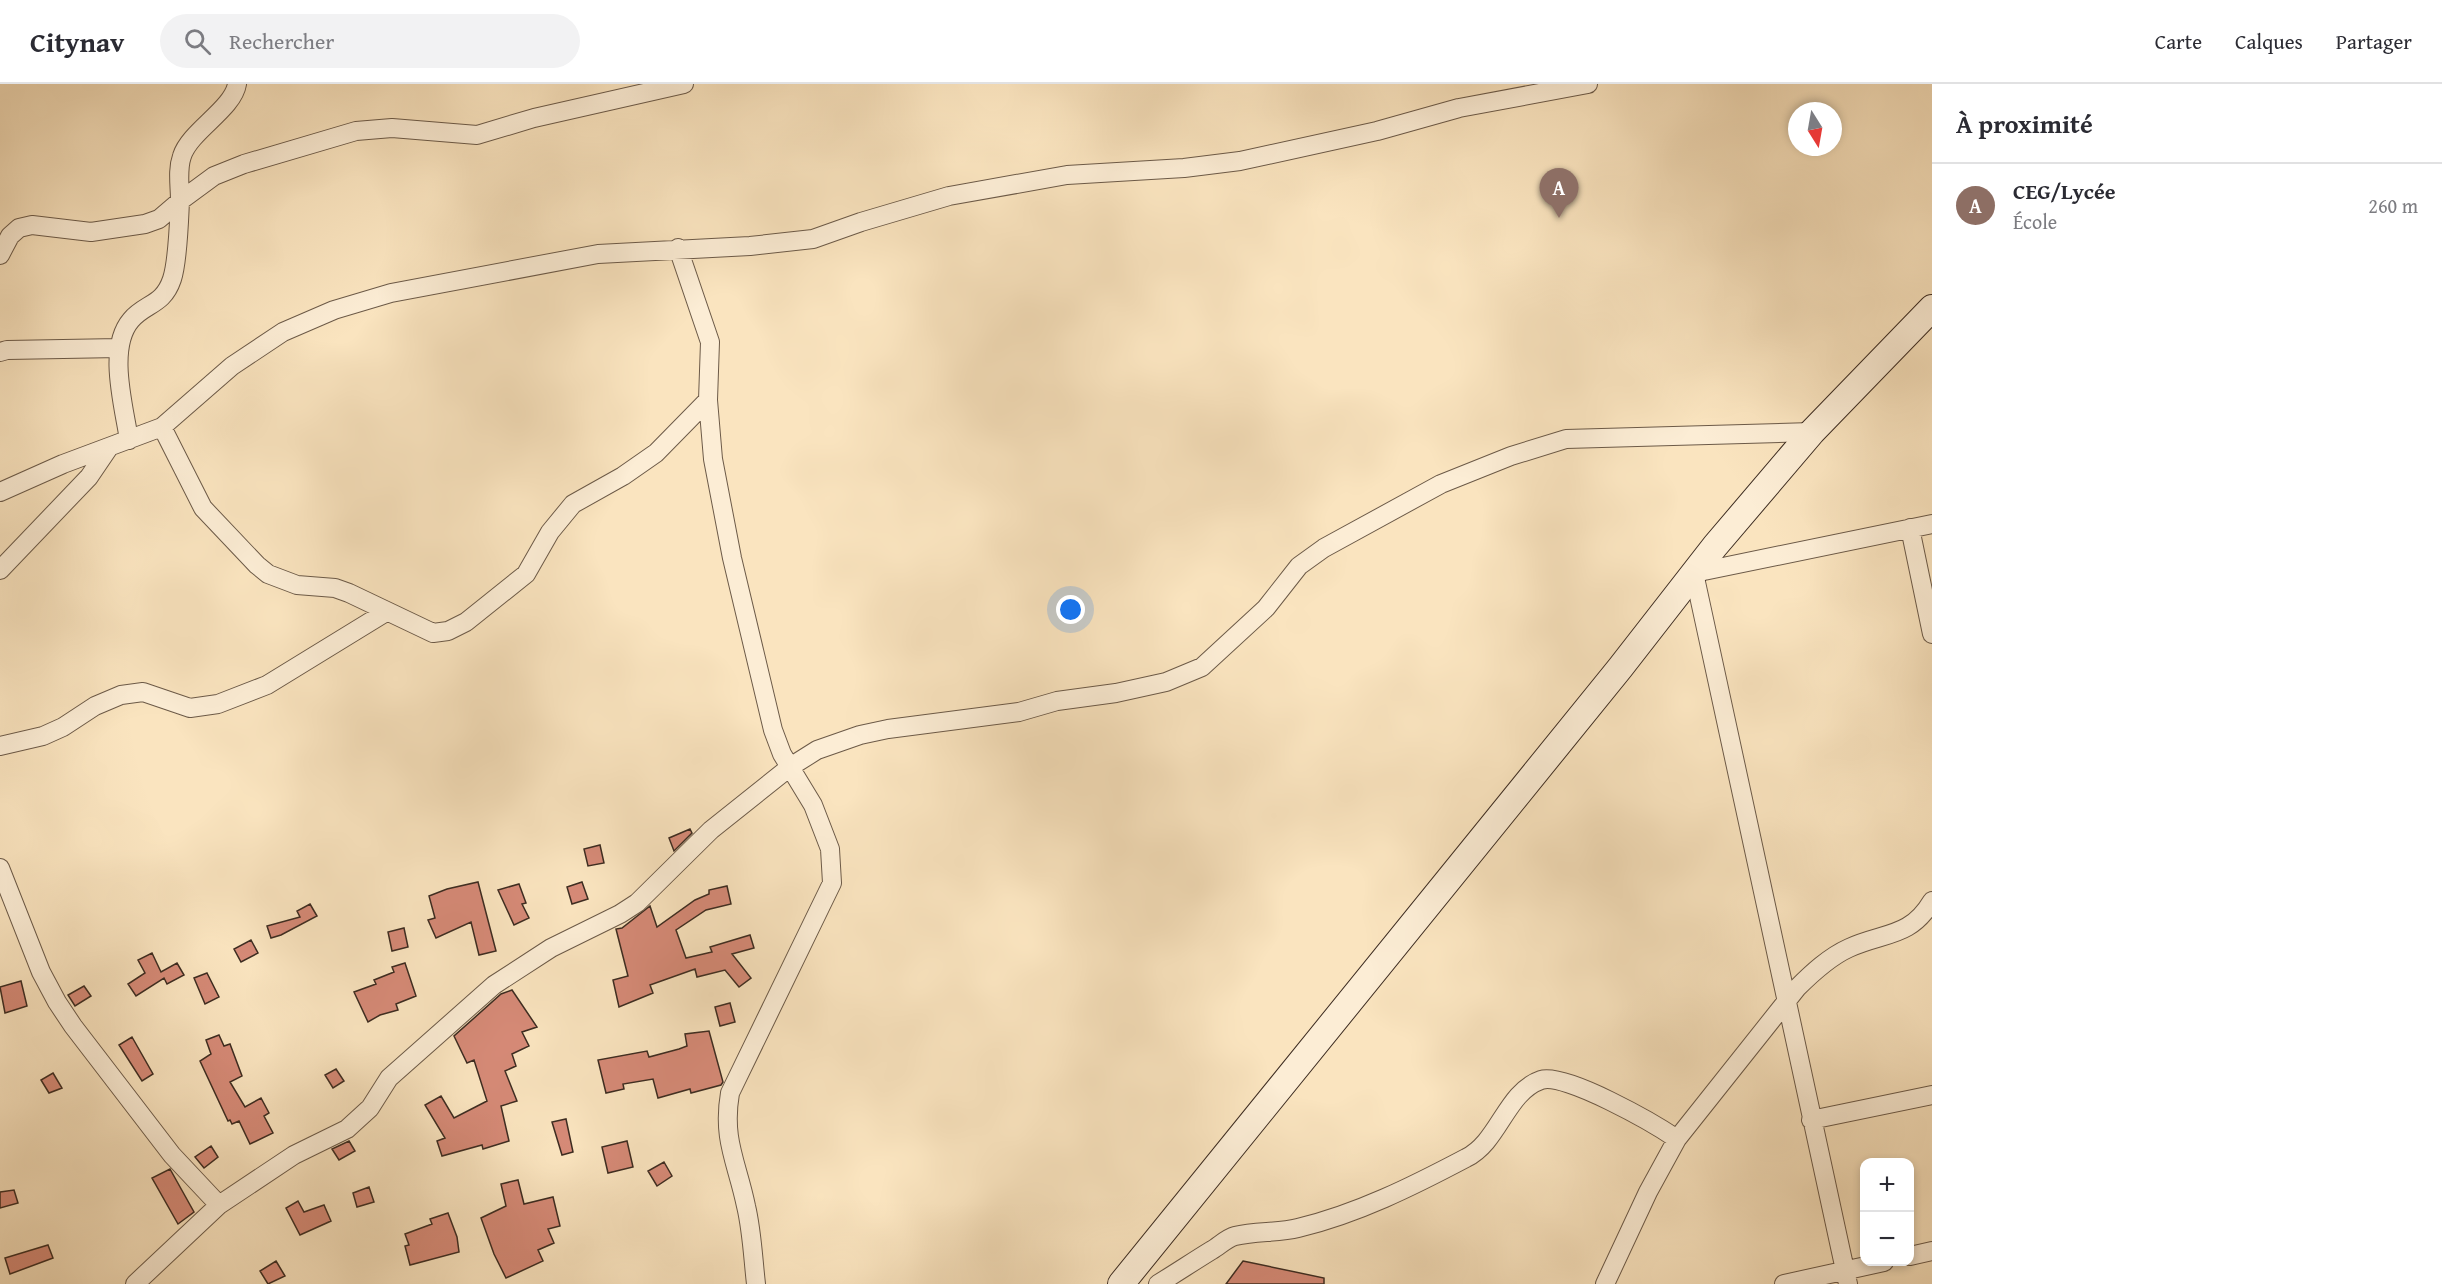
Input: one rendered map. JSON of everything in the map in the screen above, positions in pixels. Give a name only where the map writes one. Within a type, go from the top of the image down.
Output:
[{"type":"main road","points":[[1121,1284],[1613,677],[1694,573],[1812,432],[1932,308]]},
{"type":"street","points":[[129,440],[118,359],[122,336],[131,318],[162,298],[172,279],[180,201],[178,177],[182,155],[199,131],[221,109],[236,89],[237,84]]},
{"type":"street","points":[[0,255],[10,236],[20,228],[32,225],[91,232],[117,230],[159,219],[214,176],[244,164],[356,131],[392,128],[477,135],[534,118],[684,84]]},
{"type":"street","points":[[0,492],[63,464],[162,427],[241,360],[283,332],[334,310],[391,292],[598,254],[750,246],[813,239],[894,212],[981,189],[1067,175],[1185,168],[1240,161],[1377,131],[1459,108],[1588,84]]},
{"type":"street","points":[[678,248],[711,342],[708,400],[713,459],[732,558],[773,730],[789,767],[813,805],[830,849],[832,883],[730,1094],[726,1115],[727,1137],[747,1208],[756,1284]]},
{"type":"street","points":[[0,352],[119,348]]},
{"type":"street","points":[[162,427],[203,508],[268,574],[297,585],[335,588],[349,593],[433,633],[448,631],[466,622],[526,574],[550,532],[573,504],[623,476],[656,453],[708,400]]},
{"type":"street","points":[[135,1284],[219,1205],[294,1155],[347,1129],[370,1108],[389,1078],[495,985],[551,948],[620,914],[636,903],[711,830],[789,767],[817,750],[860,735],[888,729],[1019,712],[1057,701],[1116,693],[1166,682],[1202,667],[1266,608],[1299,566],[1324,548],[1441,484],[1511,456],[1566,439],[1812,432]]},
{"type":"street","points":[[0,570],[89,477],[108,449]]},
{"type":"street","points":[[1846,1277],[1694,573],[1932,524]]},
{"type":"street","points":[[1910,528],[1932,634]]},
{"type":"street","points":[[0,746],[43,736],[63,727],[95,706],[121,695],[143,692],[190,708],[218,705],[267,685],[386,612]]},
{"type":"street","points":[[0,868],[41,972],[73,1026],[172,1155],[219,1205]]},
{"type":"street","points":[[1605,1284],[1648,1192],[1677,1139],[1787,1000],[1812,973],[1837,955],[1849,948],[1905,930],[1930,907]]},
{"type":"street","points":[[1158,1284],[1233,1236],[1274,1233],[1321,1222],[1395,1194],[1469,1157],[1482,1147],[1528,1088],[1542,1080],[1555,1080],[1609,1101],[1652,1122],[1677,1139]]},
{"type":"street","points":[[1811,1120],[1932,1095]]},
{"type":"street","points":[[1914,1255],[1932,1251]]},
{"type":"street","points":[[1784,1284],[1846,1277],[1874,1266]]},
{"type":"building","points":[[690,829],[692,833],[674,851],[669,838]]},
{"type":"building","points":[[600,845],[604,863],[588,866],[584,849]]},
{"type":"building","points":[[478,882],[496,951],[479,955],[471,922],[436,938],[428,920],[435,918],[429,896]]},
{"type":"building","points":[[582,882],[588,899],[572,904],[567,887]]},
{"type":"building","points":[[519,884],[526,903],[522,904],[529,918],[514,925],[498,890]]},
{"type":"building","points":[[727,886],[731,904],[706,910],[676,930],[686,958],[712,952],[710,947],[750,935],[754,948],[732,954],[751,978],[739,987],[725,970],[697,977],[695,969],[650,985],[653,993],[619,1007],[613,980],[628,976],[616,929],[622,928],[650,906],[657,927],[695,900],[709,894],[709,890]]},
{"type":"building","points":[[310,904],[317,916],[271,938],[267,926],[300,917],[297,911]]},
{"type":"building","points":[[404,928],[408,947],[392,951],[388,932]]},
{"type":"building","points":[[251,940],[258,953],[241,962],[234,949]]},
{"type":"building","points":[[152,953],[161,972],[177,963],[184,975],[167,984],[164,978],[136,996],[128,984],[145,973],[138,960]]},
{"type":"building","points":[[405,963],[416,996],[396,1004],[398,1010],[380,1015],[368,1022],[354,992],[376,984],[374,980],[394,972],[392,967]]},
{"type":"building","points":[[207,973],[219,997],[205,1004],[194,978]]},
{"type":"building","points":[[21,981],[27,1006],[5,1013],[0,987]]},
{"type":"building","points":[[84,986],[91,996],[75,1006],[68,995]]},
{"type":"building","points":[[512,990],[537,1027],[522,1032],[529,1046],[512,1054],[516,1066],[505,1071],[517,1101],[501,1106],[509,1141],[483,1149],[482,1145],[442,1156],[437,1141],[445,1138],[425,1105],[441,1096],[454,1118],[487,1101],[474,1060],[467,1063],[454,1036],[501,994]]},
{"type":"building","points":[[730,1003],[735,1022],[720,1026],[715,1007]]},
{"type":"building","points":[[709,1031],[723,1082],[721,1085],[691,1093],[690,1089],[658,1098],[653,1079],[623,1084],[624,1089],[606,1093],[598,1060],[647,1051],[649,1057],[687,1046],[685,1034]]},
{"type":"building","points":[[219,1035],[224,1046],[230,1044],[242,1076],[230,1082],[245,1107],[261,1098],[269,1113],[264,1116],[273,1133],[250,1144],[239,1121],[232,1124],[230,1120],[228,1121],[200,1061],[211,1054],[206,1040]]},
{"type":"building","points":[[132,1037],[153,1074],[142,1081],[119,1045]]},
{"type":"building","points":[[336,1069],[344,1081],[333,1088],[325,1075]]},
{"type":"building","points":[[53,1073],[62,1088],[49,1093],[41,1080]]},
{"type":"building","points":[[566,1119],[573,1152],[562,1155],[552,1122]]},
{"type":"building","points":[[349,1141],[355,1151],[339,1160],[332,1149]]},
{"type":"building","points":[[627,1141],[633,1167],[608,1173],[602,1147]]},
{"type":"building","points":[[211,1146],[218,1157],[204,1168],[195,1157]]},
{"type":"building","points":[[664,1162],[672,1176],[657,1186],[648,1171]]},
{"type":"building","points":[[170,1169],[194,1212],[178,1224],[152,1178]]},
{"type":"building","points":[[518,1180],[524,1204],[553,1197],[560,1226],[548,1229],[554,1243],[538,1250],[543,1261],[506,1278],[494,1254],[481,1218],[506,1206],[501,1184]]},
{"type":"building","points":[[369,1187],[374,1202],[357,1207],[353,1193]]},
{"type":"building","points":[[14,1190],[18,1203],[0,1208],[0,1192]]},
{"type":"building","points":[[298,1201],[304,1212],[324,1205],[331,1221],[300,1235],[286,1208]]},
{"type":"building","points":[[448,1213],[457,1237],[459,1252],[410,1265],[405,1246],[409,1245],[405,1234],[432,1224],[430,1219]]},
{"type":"building","points":[[48,1245],[53,1258],[10,1274],[5,1258]]},
{"type":"building","points":[[276,1261],[285,1276],[268,1284],[260,1271]]},
{"type":"building","points":[[1243,1261],[1324,1278],[1324,1284],[1226,1284]]},
{"type":"place","name":"CEG/Lycée","points":[[1559,218]]}]
